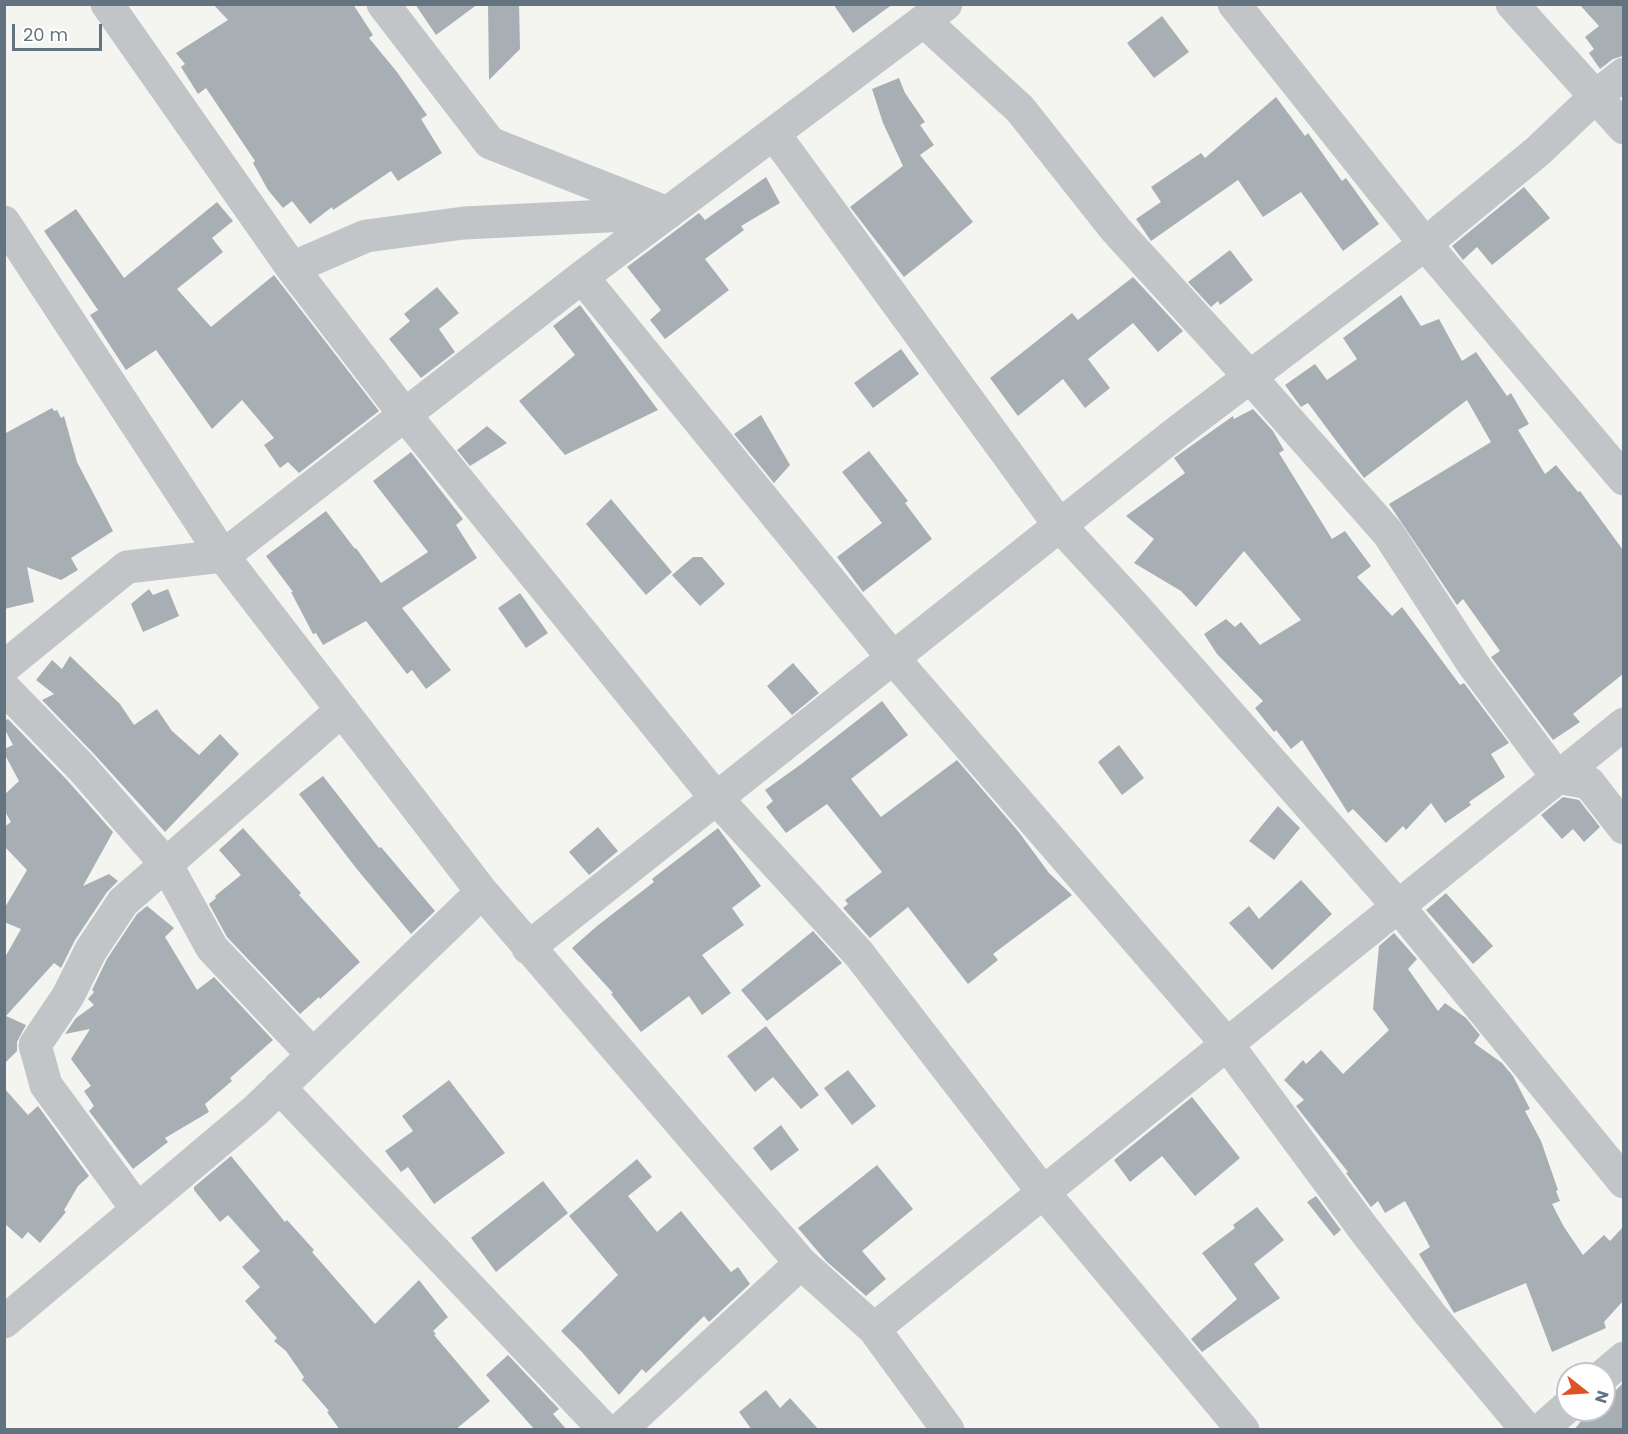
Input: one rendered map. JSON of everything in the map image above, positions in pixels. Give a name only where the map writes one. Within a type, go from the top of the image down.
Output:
[{"type":"street","points":[[107,4],[292,268],[405,415],[716,798],[859,954],[1043,1192],[1244,1430]]},
{"type":"street","points":[[383,4],[490,142],[668,213]]},
{"type":"street","points":[[1234,4],[1425,244],[1623,479]]},
{"type":"street","points":[[1512,4],[1623,128]]},
{"type":"street","points":[[4,667],[127,567],[223,556],[582,277],[935,13],[1020,109],[1116,230],[1388,533],[1473,664],[1557,777],[1589,783],[1623,828]]},
{"type":"street","points":[[528,948],[1060,526],[1425,244],[1538,151],[1596,96],[1623,74]]},
{"type":"street","points":[[774,134],[1060,526],[1134,606],[1398,906],[1623,1182]]},
{"type":"street","points":[[292,268],[366,236],[464,223],[668,213]]},
{"type":"street","points":[[4,222],[223,556],[482,892],[801,1263],[874,1329],[948,1430]]},
{"type":"street","points":[[582,277],[893,658],[1227,1044],[1430,1314],[1527,1430]]},
{"type":"street","points":[[4,688],[81,767],[166,864],[212,948],[313,1055]]},
{"type":"street","points":[[138,1209],[46,1086],[35,1046],[68,996],[91,950],[123,902],[342,710]]},
{"type":"street","points":[[874,1329],[1623,724]]},
{"type":"street","points":[[4,1322],[256,1110],[482,892]]},
{"type":"street","points":[[279,1087],[605,1430]]},
{"type":"street","points":[[620,1430],[801,1263]]},
{"type":"street","points":[[1541,1430],[1556,1417]]},
{"type":"building","points":[[213,4],[353,4],[373,35],[369,38],[397,72],[427,115],[421,119],[442,153],[398,181],[391,171],[333,210],[332,207],[310,224],[292,201],[283,208],[268,190],[253,163],[255,161],[206,88],[198,94],[181,67],[185,64],[176,53],[228,20]]},
{"type":"building","points":[[415,4],[478,4],[436,35]]},
{"type":"building","points":[[488,4],[519,4],[520,49],[489,80]]},
{"type":"building","points":[[833,4],[893,4],[853,33]]},
{"type":"building","points":[[1579,4],[1623,4],[1623,56],[1613,59],[1600,69],[1589,53],[1594,49],[1585,37],[1599,26]]},
{"type":"building","points":[[1162,16],[1189,52],[1154,78],[1127,43]]},
{"type":"building","points":[[899,78],[905,93],[925,122],[920,125],[934,145],[920,155],[973,222],[904,277],[850,207],[903,166],[883,123],[872,89]]},
{"type":"building","points":[[1276,97],[1305,136],[1308,133],[1342,181],[1346,178],[1379,224],[1343,251],[1301,192],[1263,217],[1238,180],[1151,241],[1136,219],[1161,202],[1151,187],[1201,153],[1205,158]]},
{"type":"building","points":[[766,177],[780,203],[741,226],[744,230],[705,259],[729,290],[665,339],[650,320],[661,310],[627,267],[699,213],[705,220]]},
{"type":"building","points":[[1524,187],[1550,218],[1492,265],[1477,247],[1463,260],[1452,246]]},
{"type":"building","points":[[217,202],[233,221],[212,238],[223,252],[177,289],[211,327],[274,275],[379,411],[299,473],[288,462],[280,468],[264,445],[274,438],[242,400],[212,429],[156,350],[126,370],[90,315],[98,310],[44,231],[76,209],[124,278]]},
{"type":"building","points":[[1230,250],[1253,280],[1220,305],[1218,301],[1211,307],[1188,282]]},
{"type":"building","points":[[1133,277],[1183,331],[1158,352],[1133,323],[1088,359],[1110,388],[1085,408],[1063,379],[1018,416],[990,378],[1072,313],[1078,320]]},
{"type":"building","points":[[437,287],[459,313],[439,329],[455,352],[421,378],[389,339],[410,321],[404,314]]},
{"type":"building","points":[[1401,295],[1421,326],[1439,319],[1462,361],[1476,352],[1507,396],[1511,393],[1529,424],[1518,430],[1545,474],[1556,465],[1578,492],[1580,491],[1623,550],[1623,674],[1573,714],[1580,722],[1553,740],[1491,657],[1500,651],[1463,599],[1457,605],[1389,504],[1491,442],[1467,400],[1364,478],[1308,403],[1301,407],[1285,385],[1315,364],[1327,380],[1357,359],[1343,338]]},
{"type":"building","points":[[580,305],[658,410],[565,455],[519,401],[575,355],[553,326]]},
{"type":"building","points":[[901,349],[919,374],[873,408],[854,383]]},
{"type":"building","points":[[52,408],[54,411],[57,410],[61,418],[64,416],[77,462],[113,531],[71,558],[78,570],[61,580],[27,567],[34,602],[4,609],[4,434]]},
{"type":"building","points":[[1253,409],[1273,431],[1284,450],[1279,453],[1332,539],[1345,531],[1371,566],[1357,577],[1392,616],[1402,607],[1460,685],[1464,683],[1509,743],[1491,754],[1505,777],[1469,802],[1471,805],[1445,823],[1431,803],[1406,830],[1403,826],[1386,843],[1353,809],[1348,813],[1302,740],[1291,749],[1255,708],[1263,701],[1217,654],[1204,634],[1226,619],[1235,627],[1241,622],[1260,645],[1301,620],[1244,551],[1196,607],[1181,591],[1134,563],[1154,539],[1126,516],[1185,473],[1174,458],[1233,416],[1234,419]]},
{"type":"building","points":[[761,415],[790,465],[774,483],[734,434]]},
{"type":"building","points":[[487,426],[507,443],[470,466],[457,450]]},
{"type":"building","points":[[869,451],[908,501],[905,503],[932,539],[863,592],[837,557],[882,523],[842,472]]},
{"type":"building","points":[[411,452],[463,519],[456,525],[477,558],[402,608],[451,670],[426,689],[412,670],[407,674],[366,621],[323,645],[316,633],[313,634],[291,592],[293,592],[266,556],[326,511],[381,583],[428,552],[373,481]]},
{"type":"building","points":[[611,499],[672,572],[646,595],[586,524]]},
{"type":"building","points":[[693,557],[702,557],[725,584],[700,606],[672,575]]},
{"type":"building","points":[[149,589],[153,595],[168,589],[179,616],[143,632],[131,604]]},
{"type":"building","points":[[520,593],[548,633],[526,648],[498,608]]},
{"type":"building","points":[[70,656],[120,704],[134,725],[157,709],[172,731],[199,755],[220,734],[239,754],[165,832],[42,700],[54,694],[36,680],[52,660],[62,669]]},
{"type":"building","points":[[793,663],[819,693],[792,715],[767,686]]},
{"type":"building","points":[[882,701],[908,735],[851,779],[881,817],[957,760],[1018,831],[1049,873],[1072,895],[993,954],[998,960],[968,984],[908,907],[870,938],[843,908],[848,904],[845,900],[882,872],[827,804],[786,833],[766,807],[773,801],[765,790]]},
{"type":"building","points":[[8,719],[113,832],[83,886],[109,874],[118,881],[107,892],[75,940],[61,968],[54,963],[6,1016],[26,1025],[17,1042],[17,1051],[4,1064],[4,959],[21,929],[4,922],[4,909],[27,870],[4,846],[4,827],[11,822],[4,810],[4,795],[19,781],[4,753],[4,749],[13,745],[4,728],[4,721]]},
{"type":"building","points":[[1119,745],[1144,778],[1122,795],[1098,762]]},
{"type":"building","points":[[323,776],[379,848],[381,847],[435,911],[411,934],[299,794]]},
{"type":"building","points":[[1563,797],[1579,800],[1600,827],[1584,842],[1573,829],[1562,839],[1541,815]]},
{"type":"building","points":[[1278,806],[1300,828],[1274,860],[1249,841]]},
{"type":"building","points":[[598,827],[618,851],[589,875],[569,852]]},
{"type":"building","points":[[243,828],[301,893],[299,895],[360,962],[300,1014],[227,937],[209,904],[216,898],[215,896],[241,875],[219,850]]},
{"type":"building","points":[[718,828],[761,886],[732,908],[744,925],[702,955],[731,993],[702,1015],[689,996],[641,1032],[611,994],[613,993],[572,948],[654,882],[652,879]]},
{"type":"building","points":[[1301,880],[1332,914],[1272,970],[1229,923],[1249,906],[1259,919]]},
{"type":"building","points":[[1446,893],[1493,946],[1473,964],[1426,910]]},
{"type":"building","points":[[147,906],[174,928],[165,937],[197,990],[214,977],[273,1040],[205,1104],[209,1112],[165,1138],[168,1142],[133,1169],[89,1111],[94,1106],[84,1091],[91,1086],[71,1059],[90,1029],[65,1034],[76,1018],[94,1005],[88,999],[94,992],[92,990],[107,959],[137,914]]},
{"type":"building","points":[[813,931],[842,963],[767,1021],[741,990]]},
{"type":"building","points":[[1394,933],[1417,959],[1408,969],[1438,1011],[1445,1003],[1466,1018],[1480,1035],[1474,1043],[1502,1063],[1513,1076],[1530,1109],[1525,1111],[1541,1141],[1558,1190],[1556,1191],[1560,1201],[1552,1204],[1583,1255],[1604,1235],[1610,1241],[1623,1227],[1623,1301],[1604,1322],[1606,1328],[1552,1352],[1526,1283],[1454,1313],[1419,1254],[1430,1247],[1405,1201],[1385,1213],[1378,1201],[1371,1207],[1346,1173],[1348,1172],[1296,1106],[1304,1100],[1284,1080],[1303,1060],[1306,1064],[1321,1050],[1343,1074],[1389,1030],[1373,1009],[1379,946]]},
{"type":"building","points":[[766,1026],[819,1095],[801,1109],[773,1077],[755,1092],[727,1056]]},
{"type":"building","points":[[848,1070],[876,1106],[852,1125],[824,1088]]},
{"type":"building","points":[[449,1080],[505,1153],[434,1204],[408,1167],[401,1172],[385,1151],[413,1131],[402,1116]]},
{"type":"building","points":[[4,1088],[28,1115],[38,1106],[89,1176],[78,1186],[64,1210],[66,1212],[40,1243],[28,1232],[22,1239],[4,1223]]},
{"type":"building","points":[[1192,1097],[1240,1158],[1195,1196],[1162,1156],[1130,1182],[1114,1160]]},
{"type":"building","points":[[781,1125],[799,1150],[771,1171],[753,1148]]},
{"type":"building","points":[[231,1156],[285,1222],[287,1220],[314,1250],[312,1252],[375,1324],[419,1280],[448,1317],[433,1331],[436,1334],[434,1335],[490,1401],[455,1430],[340,1430],[327,1412],[329,1411],[302,1380],[304,1377],[286,1351],[274,1341],[277,1338],[245,1301],[260,1287],[242,1267],[260,1251],[228,1215],[220,1222],[194,1190],[194,1187]]},
{"type":"building","points":[[637,1159],[652,1177],[628,1196],[657,1232],[681,1211],[731,1272],[738,1267],[750,1284],[709,1322],[704,1316],[646,1373],[642,1369],[619,1395],[561,1331],[618,1275],[569,1216]]},
{"type":"building","points":[[877,1165],[913,1209],[862,1251],[886,1279],[866,1296],[826,1261],[798,1228]]},
{"type":"building","points":[[543,1181],[568,1213],[496,1272],[471,1238]]},
{"type":"building","points":[[1316,1196],[1341,1230],[1334,1236],[1307,1202]]},
{"type":"building","points":[[1257,1207],[1284,1240],[1254,1264],[1280,1298],[1202,1352],[1191,1339],[1237,1299],[1202,1253],[1235,1228],[1233,1225]]},
{"type":"building","points":[[508,1355],[559,1409],[553,1414],[567,1430],[535,1430],[486,1375]]},
{"type":"building","points":[[1623,1383],[1623,1430],[1574,1430],[1580,1422],[1616,1422],[1616,1390]]},
{"type":"building","points":[[766,1390],[780,1408],[790,1398],[819,1430],[752,1430],[739,1412]]}]
